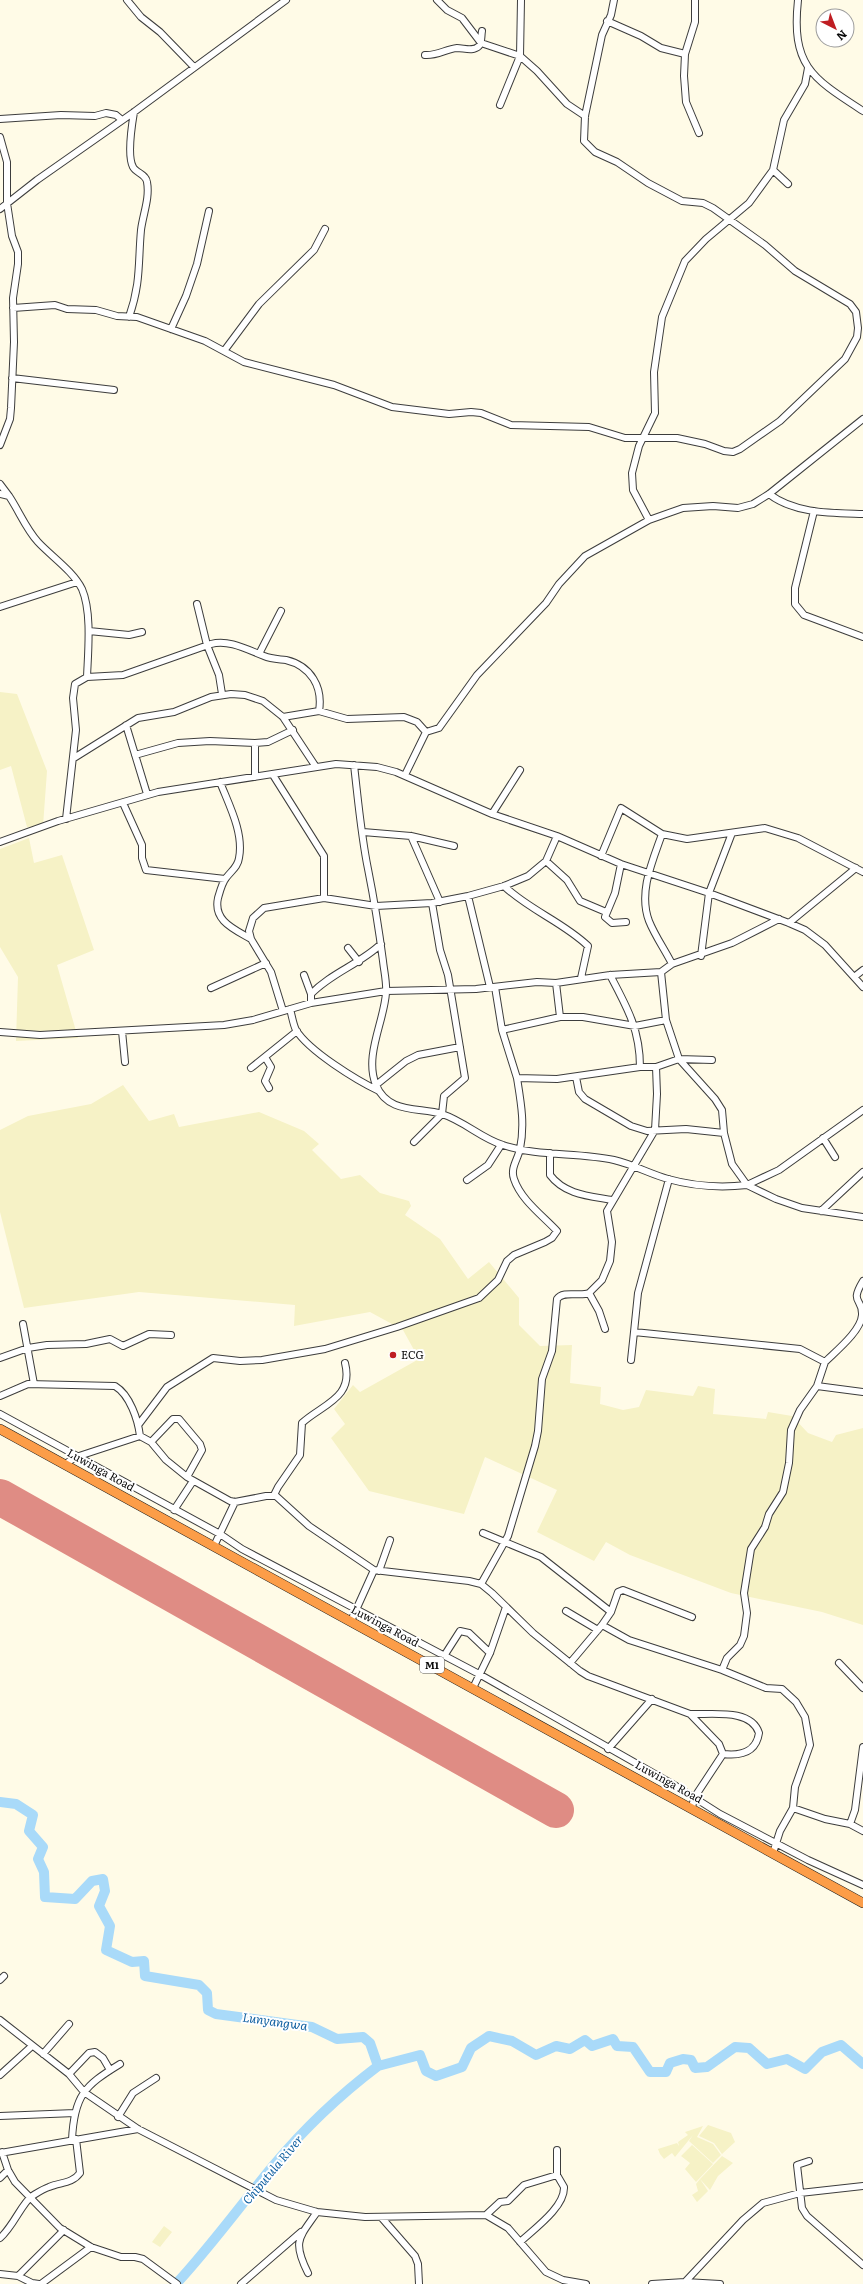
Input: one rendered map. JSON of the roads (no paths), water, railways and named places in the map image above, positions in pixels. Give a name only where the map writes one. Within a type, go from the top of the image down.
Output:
[{"type":"highway","name":"Luwinga Road","points":[[0,1428],[863,1903]]},
{"type":"street","points":[[128,0],[141,17],[160,32],[194,67]]},
{"type":"street","points":[[0,209],[286,0]]},
{"type":"street","points":[[437,0],[447,10],[462,18],[481,43],[520,56],[537,71],[567,104],[585,116]]},
{"type":"street","points":[[500,105],[520,56],[522,0]]},
{"type":"street","points":[[13,308],[56,305],[67,309],[90,310],[111,315],[129,317],[171,329],[224,351],[251,365],[266,367],[334,385],[392,407],[449,414],[471,412],[480,413],[511,425],[589,427],[625,438],[677,438],[704,444],[724,451],[733,452],[740,450],[780,421],[845,359],[857,337],[857,318],[850,304],[795,271],[765,245],[708,205],[678,199],[640,178],[617,162],[595,152],[584,141],[585,116],[602,35],[614,0]]},
{"type":"street","points":[[695,0],[695,22],[685,54],[685,94],[692,118],[699,133]]},
{"type":"street","points":[[798,0],[797,26],[799,52],[808,68],[834,91],[863,111]]},
{"type":"street","points":[[607,22],[641,36],[661,48],[685,54]]},
{"type":"street","points":[[425,55],[433,55],[454,48],[470,49],[478,47],[481,43],[482,31]]},
{"type":"street","points":[[649,520],[635,495],[632,484],[635,459],[655,413],[654,372],[660,323],[685,261],[706,240],[749,203],[773,170],[784,120],[805,84],[808,68]]},
{"type":"street","points":[[129,317],[139,285],[141,229],[146,206],[147,182],[146,178],[132,167],[131,162],[134,112]]},
{"type":"street","points":[[0,119],[61,115],[95,116],[106,113],[116,115],[122,120]]},
{"type":"street","points":[[0,137],[12,236],[18,252],[13,308],[10,420],[0,445]]},
{"type":"street","points":[[773,170],[788,184]]},
{"type":"street","points":[[171,329],[186,296],[197,264],[209,211]]},
{"type":"street","points":[[224,351],[259,304],[314,250],[325,229]]},
{"type":"street","points":[[12,378],[114,390]]},
{"type":"street","points":[[405,775],[426,732],[439,728],[477,675],[546,603],[577,563],[608,541],[649,520],[692,506],[746,507],[770,494],[863,419]]},
{"type":"street","points":[[0,484],[36,539],[77,582],[83,593],[89,631],[87,677]]},
{"type":"street","points":[[0,494],[8,496]]},
{"type":"street","points":[[770,494],[778,501],[814,511],[863,514]]},
{"type":"street","points":[[814,511],[795,588],[795,604],[804,615],[863,637]]},
{"type":"street","points":[[0,608],[77,582]]},
{"type":"street","points":[[197,604],[207,645],[217,669],[222,694]]},
{"type":"street","points":[[259,654],[281,611]]},
{"type":"street","points":[[89,631],[129,635],[142,632]]},
{"type":"street","points":[[66,819],[74,758],[76,721],[73,690],[75,684],[87,677],[116,677],[129,674],[207,645],[224,641],[259,654],[287,661],[306,671],[320,689],[319,711]]},
{"type":"street","points":[[74,758],[138,718],[174,712],[222,694],[245,695],[263,701],[283,717],[294,730],[316,767]]},
{"type":"street","points":[[283,717],[319,711],[347,719],[404,717],[417,722],[426,732]]},
{"type":"street","points":[[126,725],[147,794]]},
{"type":"street","points":[[135,755],[178,742],[219,740],[254,743],[275,740],[294,730]]},
{"type":"street","points":[[254,743],[255,777]]},
{"type":"street","points":[[0,842],[66,819],[147,794],[192,785],[273,775],[336,764],[382,768],[405,775],[492,814],[558,836],[621,864],[709,893],[789,923],[816,938],[833,953],[863,987]]},
{"type":"street","points":[[354,765],[367,866],[376,906],[386,991],[373,1059],[378,1088]]},
{"type":"street","points":[[492,814],[520,770]]},
{"type":"street","points":[[273,775],[324,856],[324,898]]},
{"type":"street","points":[[220,782],[240,839],[239,858],[235,869],[225,879],[216,905],[219,916],[228,926],[251,938]]},
{"type":"street","points":[[123,802],[142,845],[142,858],[146,870],[225,879]]},
{"type":"street","points":[[601,856],[621,808],[662,834],[687,839],[765,828],[781,832],[798,838],[863,872]]},
{"type":"street","points":[[363,832],[411,836],[454,846]]},
{"type":"street","points":[[701,956],[709,893],[732,833]]},
{"type":"street","points":[[662,834],[649,873],[646,892],[649,920],[672,964]]},
{"type":"street","points":[[411,836],[440,902]]},
{"type":"street","points":[[283,1011],[279,993],[266,963],[251,938],[249,930],[253,918],[264,908],[324,898],[376,906],[432,903],[468,896],[504,886],[528,876],[546,861],[558,836]]},
{"type":"street","points":[[546,861],[567,880],[580,901],[606,912]]},
{"type":"street","points":[[621,864],[615,893],[605,917],[608,921],[626,922]]},
{"type":"street","points":[[789,923],[856,868]]},
{"type":"street","points":[[504,886],[516,897],[535,908],[588,946],[581,978]]},
{"type":"street","points":[[139,1424],[165,1389],[213,1358],[240,1361],[262,1360],[325,1349],[451,1309],[485,1294],[498,1280],[507,1261],[514,1255],[546,1242],[552,1238],[557,1231],[526,1200],[513,1178],[512,1170],[520,1150],[523,1110],[517,1078],[502,1030],[493,987],[468,896]]},
{"type":"street","points":[[414,1142],[442,1114],[444,1096],[464,1082],[465,1078],[450,990],[440,950],[432,903]]},
{"type":"street","points":[[0,1032],[40,1035],[224,1025],[253,1020],[311,1003],[386,991],[450,990],[537,982],[556,982],[610,975],[661,972],[672,964],[701,956],[779,919]]},
{"type":"street","points":[[311,994],[324,982],[359,962],[381,944]]},
{"type":"street","points":[[348,948],[359,962]]},
{"type":"street","points":[[211,988],[266,963]]},
{"type":"street","points":[[854,977],[863,970]]},
{"type":"street","points":[[661,972],[666,1020],[679,1059],[715,1099],[722,1110],[724,1133],[732,1164],[747,1185],[776,1199],[802,1208],[863,1216]]},
{"type":"street","points":[[304,975],[311,994],[311,1003]]},
{"type":"street","points":[[610,975],[635,1026],[639,1045],[640,1067]]},
{"type":"street","points":[[556,982],[560,1018]]},
{"type":"street","points":[[290,1009],[297,1031],[348,1075],[378,1088],[399,1108],[442,1114],[501,1145],[520,1150],[535,1153],[583,1155],[615,1160],[668,1179],[699,1185],[731,1187],[747,1185],[779,1170],[862,1112]]},
{"type":"street","points":[[502,1030],[560,1018],[583,1017],[635,1026],[666,1020]]},
{"type":"street","points":[[122,1031],[125,1062]]},
{"type":"street","points":[[251,1068],[297,1031]]},
{"type":"street","points":[[378,1088],[406,1061],[418,1055],[460,1047]]},
{"type":"street","points":[[265,1057],[271,1067],[265,1081],[269,1088]]},
{"type":"street","points":[[517,1078],[557,1079],[640,1067],[656,1067],[679,1059],[712,1060]]},
{"type":"street","points":[[481,1584],[506,1542],[514,1519],[538,1431],[542,1379],[552,1352],[558,1299],[564,1295],[583,1295],[589,1293],[602,1280],[610,1261],[612,1242],[607,1210],[655,1130],[657,1094],[656,1067]]},
{"type":"street","points":[[576,1077],[579,1092],[585,1099],[631,1126],[647,1131],[686,1129],[724,1133]]},
{"type":"street","points":[[823,1138],[835,1157]]},
{"type":"street","points":[[467,1180],[488,1165],[501,1145]]},
{"type":"street","points":[[550,1153],[550,1174],[565,1188],[575,1193],[612,1200]]},
{"type":"street","points":[[821,1211],[863,1172]]},
{"type":"street","points":[[631,1360],[638,1293],[668,1179]]},
{"type":"street","points":[[722,1670],[727,1658],[740,1645],[744,1636],[747,1618],[744,1593],[751,1548],[765,1527],[769,1514],[783,1492],[790,1463],[791,1430],[800,1410],[817,1386],[825,1362],[849,1338],[862,1318],[861,1309],[856,1300],[856,1293],[863,1281]]},
{"type":"street","points":[[589,1293],[599,1311],[605,1329]]},
{"type":"street","points":[[23,1324],[34,1384]]},
{"type":"street","points":[[634,1332],[800,1349],[825,1362]]},
{"type":"street","points":[[0,1358],[28,1348],[58,1344],[92,1344],[110,1339],[123,1346],[149,1334],[171,1335]]},
{"type":"street","points":[[65,1464],[76,1457],[140,1436],[151,1442],[166,1460],[187,1477],[236,1502],[274,1495],[300,1455],[302,1423],[324,1409],[346,1385],[348,1376],[345,1363]]},
{"type":"street","points":[[0,1396],[23,1386],[34,1384],[61,1387],[115,1386],[125,1397],[139,1424],[140,1436]]},
{"type":"street","points":[[817,1386],[863,1392]]},
{"type":"street","points":[[0,1414],[193,1521],[220,1534],[242,1549],[479,1674],[608,1749],[676,1786],[694,1798],[808,1860],[863,1885]]},
{"type":"street","points":[[151,1442],[174,1419],[179,1419],[200,1444],[202,1450],[187,1477]]},
{"type":"street","points":[[104,1486],[118,1480]]},
{"type":"street","points":[[174,1510],[193,1481]]},
{"type":"street","points":[[274,1495],[305,1524],[376,1570],[469,1581],[481,1584],[533,1633],[588,1676],[690,1714],[734,1715],[754,1723],[759,1733],[754,1747],[742,1755],[723,1754]]},
{"type":"street","points":[[140,1505],[149,1496]]},
{"type":"street","points":[[150,1510],[159,1502]]},
{"type":"street","points":[[214,1546],[236,1502]]},
{"type":"street","points":[[188,1532],[193,1521]]},
{"type":"street","points":[[483,1533],[540,1558],[582,1588],[611,1612]]},
{"type":"street","points":[[351,1621],[390,1540]]},
{"type":"street","points":[[238,1560],[242,1549]]},
{"type":"street","points":[[264,1574],[270,1564]]},
{"type":"street","points":[[275,1580],[282,1570]]},
{"type":"street","points":[[570,1663],[602,1625],[611,1612],[618,1592],[622,1590],[692,1617]]},
{"type":"street","points":[[472,1688],[490,1653],[506,1607]]},
{"type":"street","points":[[566,1611],[598,1630]]},
{"type":"street","points":[[602,1625],[629,1640],[722,1670],[766,1688],[782,1689],[796,1702],[805,1717],[810,1745],[795,1787],[793,1808],[780,1831],[773,1853]]},
{"type":"street","points":[[444,1656],[460,1631],[469,1633],[490,1653]]},
{"type":"street","points":[[839,1663],[863,1688]]},
{"type":"street","points":[[608,1749],[652,1699]]},
{"type":"street","points":[[690,1714],[719,1744],[723,1754]]},
{"type":"street","points":[[850,1824],[854,1810],[863,1747]]},
{"type":"street","points":[[692,1808],[694,1798],[723,1754]]},
{"type":"street","points":[[793,1808],[825,1819],[850,1824],[863,1830]]},
{"type":"street","points":[[0,2020],[69,2074],[84,2092],[118,2117],[138,2129],[276,2200],[317,2212],[351,2216],[381,2217],[430,2214],[486,2215],[508,2228],[546,2272],[563,2280],[586,2284]]},
{"type":"street","points":[[43,2054],[68,2024]]},
{"type":"street","points":[[0,2076],[32,2046]]},
{"type":"street","points":[[69,2074],[89,2054],[95,2052],[102,2058],[110,2070]]},
{"type":"street","points":[[0,2238],[17,2218],[31,2197],[50,2187],[63,2184],[76,2178],[80,2173],[74,2140],[75,2113],[84,2092],[94,2081],[120,2064]]},
{"type":"street","points":[[118,2117],[133,2093],[156,2078]]},
{"type":"street","points":[[0,2116],[75,2113]]},
{"type":"street","points":[[138,2129],[1,2152],[14,2182],[64,2230],[91,2247],[121,2257],[135,2257],[143,2259],[177,2284]]},
{"type":"street","points":[[520,2242],[554,2209],[562,2198],[564,2187],[557,2176],[557,2150]]},
{"type":"street","points":[[809,2160],[797,2165],[804,2213],[863,2265]]},
{"type":"street","points":[[0,2178],[8,2170]]},
{"type":"street","points":[[486,2215],[500,2202],[508,2201],[524,2185],[557,2176]]},
{"type":"street","points":[[685,2282],[754,2209],[774,2199],[800,2193],[863,2186]]},
{"type":"street","points":[[241,2284],[301,2232],[317,2212]]},
{"type":"street","points":[[381,2217],[415,2256],[418,2264],[419,2284]]},
{"type":"street","points":[[18,2276],[64,2230]]},
{"type":"street","points":[[301,2232],[298,2251],[308,2273]]},
{"type":"street","points":[[0,2274],[18,2276],[32,2283],[40,2284],[91,2247]]},
{"type":"street","points":[[652,2284],[685,2282],[720,2284]]},
{"type":"waterway","name":"Lunyangwa","points":[[0,1802],[16,1804],[33,1815],[29,1831],[43,1847],[38,1859],[44,1872],[45,1897],[75,1899],[92,1881],[103,1879],[105,1891],[99,1906],[110,1926],[106,1950],[132,1962],[144,1961],[145,1976],[199,1985],[207,1993],[208,2010],[216,2014],[312,2027],[337,2039],[363,2037],[370,2043],[378,2066],[420,2055],[426,2071],[436,2076],[462,2067],[471,2048],[489,2036],[512,2041],[536,2055],[556,2046],[570,2049],[585,2040],[592,2046],[613,2039],[617,2046],[633,2047],[650,2072],[666,2072],[670,2063],[683,2059],[691,2060],[695,2068],[707,2067],[735,2047],[749,2048],[767,2064],[787,2059],[805,2069],[822,2052],[841,2045],[863,2064]]},
{"type":"waterway","name":"Chiputula River","points":[[176,2284],[297,2139],[336,2100],[378,2066]]},
{"type":"place","name":"ECG","points":[[393,1355]]}]
